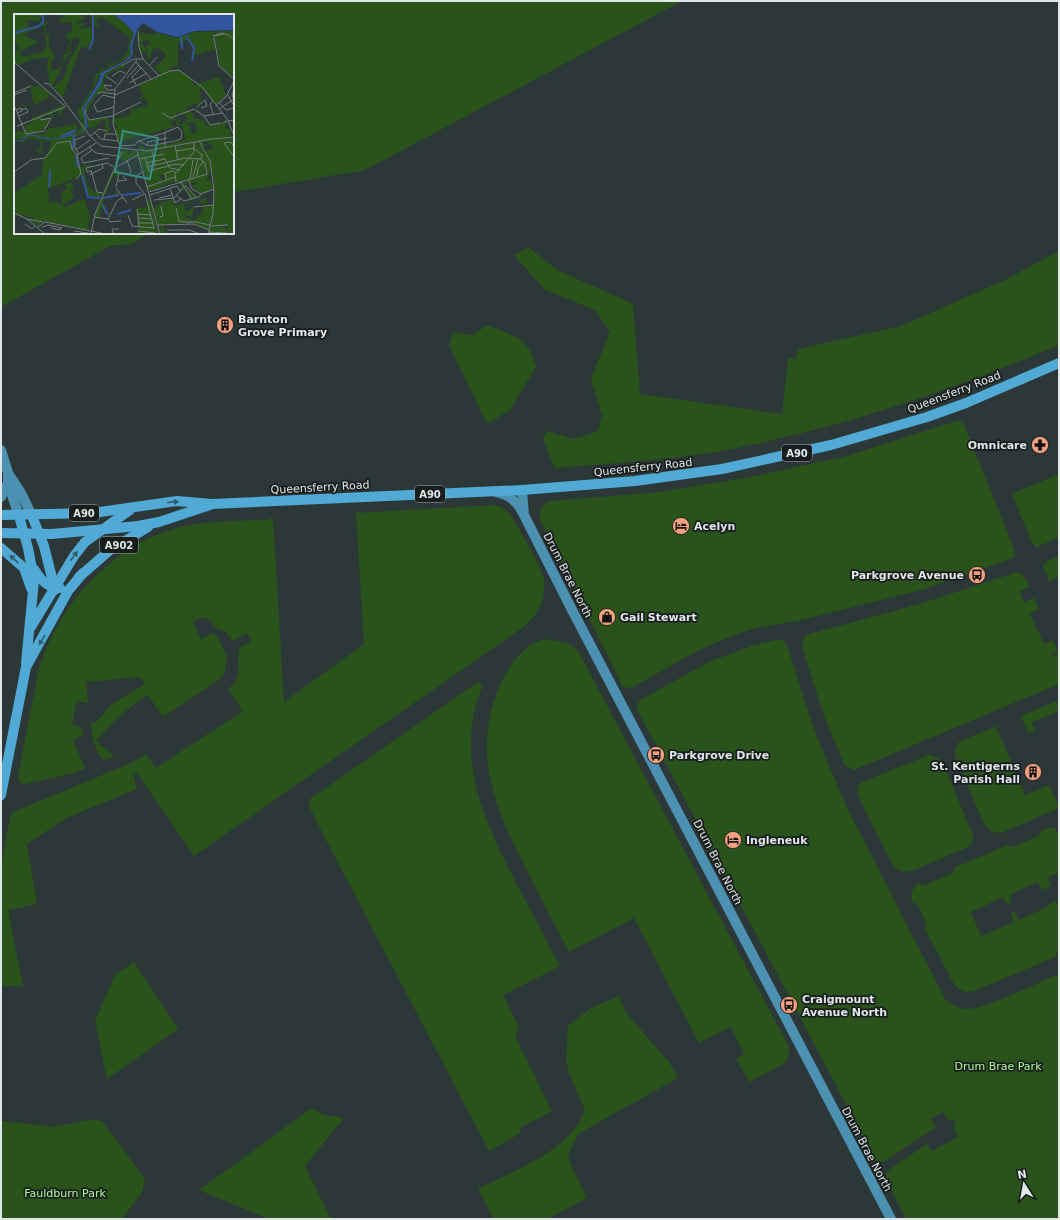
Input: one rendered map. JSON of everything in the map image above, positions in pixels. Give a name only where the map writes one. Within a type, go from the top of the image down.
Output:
[{"type":"main road","name":"Queensferry Road","points":[[1,516],[93,513],[177,501],[212,504],[522,490],[677,476],[774,459],[861,437],[927,417],[966,403],[1059,363]]},
{"type":"main road","points":[[1,450],[8,473],[8,483],[19,516]]},
{"type":"main road","points":[[8,473],[22,493],[44,546],[54,588],[56,612]]},
{"type":"main road","points":[[1,497],[8,483]]},
{"type":"main road","name":"Drum Brae North","points":[[522,490],[524,515]]},
{"type":"main road","name":"Drum Brae North","points":[[493,491],[504,494],[512,499],[524,515],[616,696],[891,1219]]},
{"type":"main road","name":"Queensferry Road","points":[[1,533],[39,534],[100,530],[159,522],[212,504]]},
{"type":"main road","name":"A902","points":[[31,627],[74,556],[85,542],[100,530],[135,507]]},
{"type":"main road","name":"A902","points":[[1,795],[26,667],[33,598],[34,569],[19,516]]},
{"type":"main road","name":"A902","points":[[34,569],[43,581],[54,588],[67,586],[110,550],[159,522]]},
{"type":"main road","name":"A902","points":[[1,548],[24,568],[31,584],[33,598]]},
{"type":"main road","name":"A902","points":[[26,667],[68,591],[83,573]]},
{"type":"green space","points":[[1,1],[682,1],[365,170],[234,192],[234,14],[14,14],[14,234],[146,234],[131,244],[112,245],[1,307]]},
{"type":"green space","points":[[528,247],[557,270],[633,304],[640,394],[782,414],[788,358],[796,359],[798,349],[901,326],[1003,281],[1059,251],[1059,345],[974,379],[888,409],[800,434],[690,456],[554,468],[543,438],[547,431],[574,439],[598,431],[602,415],[591,378],[610,332],[595,310],[545,290],[514,255]]},
{"type":"green space","points":[[487,325],[512,335],[524,343],[533,357],[536,367],[510,410],[487,424],[449,345],[453,333],[473,335]]},
{"type":"green space","points":[[959,420],[964,425],[1014,549],[1015,554],[1013,558],[925,589],[797,621],[756,628],[737,634],[697,651],[631,688],[623,687],[540,519],[542,508],[545,504],[551,501],[659,492],[751,477],[847,456]]},
{"type":"green space","points":[[1059,474],[1059,538],[1036,547],[1032,543],[1012,494]]},
{"type":"green space","points":[[493,505],[506,510],[509,513],[534,557],[544,580],[543,599],[538,611],[525,626],[194,856],[137,773],[133,774],[137,789],[66,818],[27,844],[37,904],[8,910],[23,986],[1,986],[1,865],[11,813],[131,763],[146,754],[156,768],[243,711],[228,689],[237,679],[238,653],[240,647],[250,642],[250,635],[245,634],[232,640],[225,631],[219,630],[207,618],[200,618],[193,622],[201,639],[213,633],[217,636],[227,656],[225,673],[220,679],[163,717],[148,695],[140,700],[120,716],[96,741],[114,756],[104,760],[98,753],[94,742],[91,730],[92,721],[95,723],[112,704],[145,684],[140,677],[86,682],[88,703],[77,701],[72,725],[82,727],[83,735],[73,740],[85,768],[75,773],[25,784],[20,783],[18,776],[40,666],[49,642],[61,620],[76,598],[93,578],[134,546],[157,535],[181,527],[223,522],[266,520],[273,518],[284,702],[364,644],[356,513]]},
{"type":"green space","points":[[1059,556],[1059,577],[1049,581],[1043,566],[1047,561]]},
{"type":"green space","points":[[1017,572],[1022,574],[1030,587],[1019,591],[1024,602],[1034,598],[1039,609],[1030,614],[1044,644],[1053,640],[1058,651],[1049,656],[1050,657],[1059,653],[1059,684],[854,770],[845,766],[824,716],[803,650],[802,643],[806,635],[923,603]]},
{"type":"green space","points":[[545,639],[568,643],[578,651],[788,1045],[789,1056],[784,1064],[749,1082],[736,1059],[744,1054],[731,1027],[699,1043],[634,918],[569,952],[515,848],[505,825],[490,779],[487,756],[487,733],[492,708],[501,683],[513,662],[530,646]]},
{"type":"green space","name":"Drum Brae Park","points":[[782,640],[787,645],[814,730],[847,808],[945,999],[961,1008],[976,1008],[987,1005],[1059,974],[1059,1219],[906,1219],[886,1179],[886,1174],[890,1169],[927,1144],[932,1151],[958,1137],[953,1128],[956,1126],[953,1119],[948,1121],[943,1112],[931,1119],[936,1127],[885,1161],[876,1161],[637,709],[640,700],[711,661],[752,646]]},
{"type":"green space","points":[[480,683],[482,687],[474,713],[471,739],[472,764],[476,788],[493,836],[560,966],[503,995],[519,1028],[515,1036],[552,1111],[519,1128],[521,1133],[489,1151],[309,806],[310,799],[475,684]]},
{"type":"green space","points":[[1057,701],[1059,711],[1032,722],[1035,730],[1028,733],[1021,716]]},
{"type":"green space","points":[[996,726],[1025,795],[1049,785],[1059,806],[1059,808],[1001,833],[992,832],[985,826],[955,756],[955,751],[959,742]]},
{"type":"green space","points":[[929,755],[938,758],[944,765],[973,836],[973,842],[968,847],[912,871],[902,872],[894,867],[858,796],[857,787],[862,782]]},
{"type":"green space","points":[[1054,828],[1059,834],[1059,873],[1047,877],[1051,886],[1042,890],[1038,882],[1009,895],[1012,902],[1007,905],[1003,897],[971,912],[981,936],[1014,922],[1011,913],[1015,911],[1019,920],[1049,906],[1048,904],[1056,901],[1056,903],[1059,902],[1059,950],[1055,957],[971,992],[966,992],[959,989],[955,986],[925,929],[926,923],[918,905],[912,902],[911,894],[913,890],[918,883],[923,886],[953,873],[954,868],[1008,845],[1013,847],[1040,835],[1043,829]]},
{"type":"green space","points":[[134,962],[178,1029],[107,1079],[95,1021],[115,975]]},
{"type":"green space","points":[[619,996],[627,1014],[669,1062],[678,1078],[578,1134],[568,1154],[571,1165],[587,1198],[548,1219],[494,1219],[478,1189],[524,1167],[554,1148],[567,1137],[577,1125],[585,1110],[569,1073],[566,1060],[568,1026],[591,1008]]},
{"type":"green space","points":[[312,1108],[323,1115],[344,1118],[305,1166],[331,1219],[269,1219],[199,1190]]},
{"type":"green space","name":"Fauldburn Park","points":[[88,1120],[102,1121],[145,1179],[142,1192],[125,1215],[124,1219],[1,1219],[1,1121],[54,1127]]},
{"type":"place","name":"Barnton Grove Primary","points":[[225,325]]},
{"type":"place","name":"Omnicare","points":[[1040,445]]},
{"type":"place","name":"Acelyn","points":[[681,526]]},
{"type":"place","name":"Parkgrove Avenue","points":[[977,575]]},
{"type":"place","name":"Gail Stewart","points":[[607,617]]},
{"type":"place","name":"Parkgrove Drive","points":[[656,755]]},
{"type":"place","name":"St. Kentigerns Parish Hall","points":[[1033,772]]},
{"type":"place","name":"Ingleneuk","points":[[733,840]]},
{"type":"place","name":"Craigmount Avenue North","points":[[789,1005]]}]
